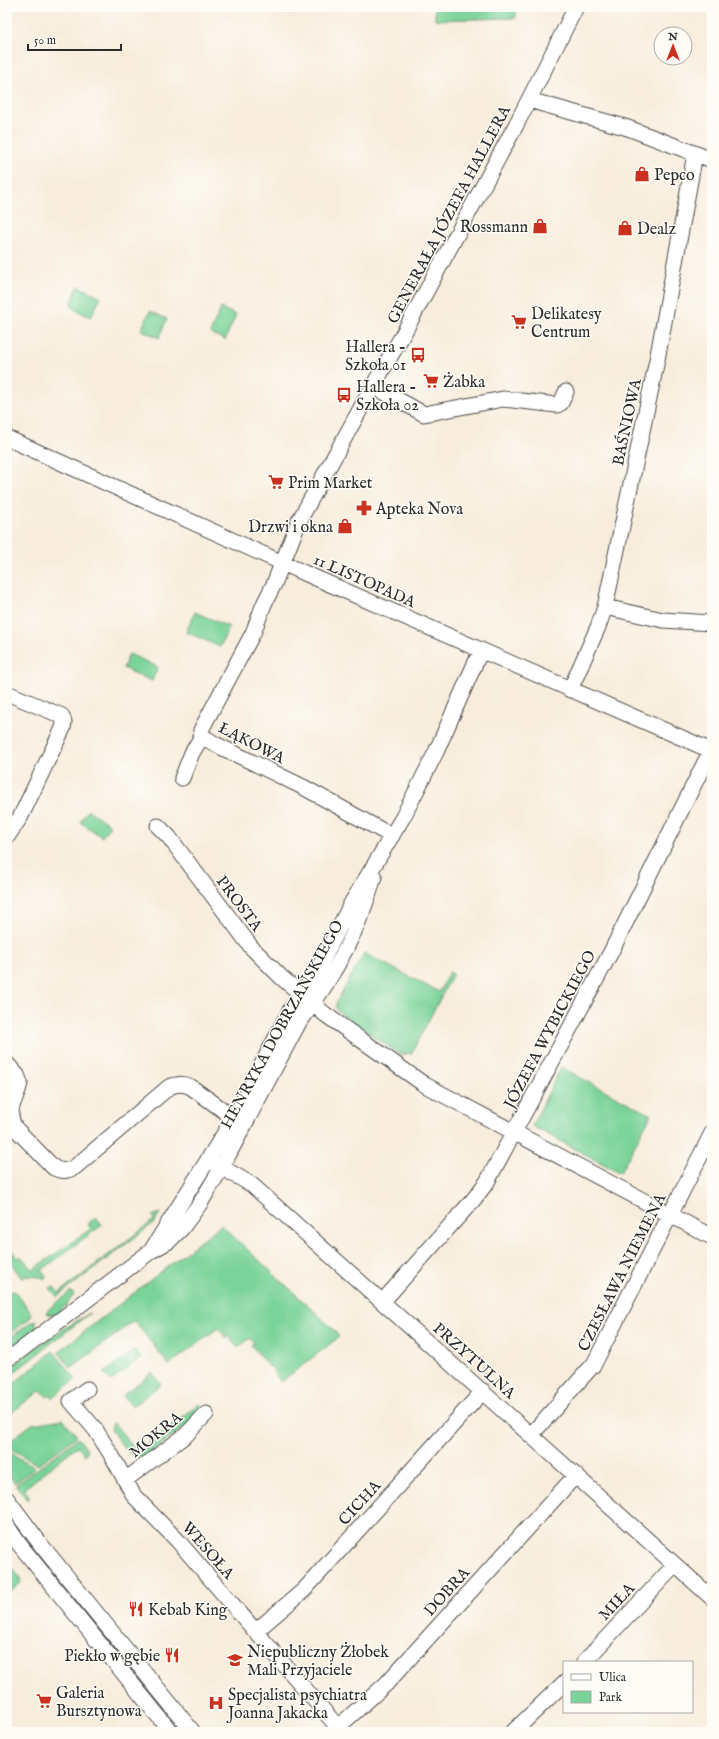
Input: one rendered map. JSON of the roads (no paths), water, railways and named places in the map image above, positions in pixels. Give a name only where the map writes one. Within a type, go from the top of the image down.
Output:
[{"type":"street","name":"GENERAŁA JÓZEFA HALLERA","points":[[282,563],[299,521],[401,338],[529,100],[576,7]]},
{"type":"street","points":[[529,100],[628,128],[712,160]]},
{"type":"street","name":"BAŚNIOWA","points":[[570,690],[598,627],[605,607],[655,371],[695,154]]},
{"type":"street","points":[[373,386],[424,414],[503,399],[557,405],[561,403],[566,392]]},
{"type":"street","name":"11 LISTOPADA","points":[[7,438],[282,563],[570,690],[712,750]]},
{"type":"street","name":"ŁĄKOWA","points":[[282,563],[253,633],[201,730],[202,736],[305,788],[392,836]]},
{"type":"street","points":[[605,607],[663,620],[712,623]]},
{"type":"street","name":"HENRYKA DOBRZAŃSKIEGO","points":[[151,1251],[176,1214],[234,1118],[261,1064],[301,994],[314,977],[352,902],[392,836],[436,752],[481,650]]},
{"type":"street","points":[[7,693],[62,716],[64,722],[63,728],[21,816],[7,837]]},
{"type":"street","points":[[182,778],[192,753],[202,736]]},
{"type":"street","name":"JÓZEFA WYBICKIEGO","points":[[383,1301],[474,1200],[487,1182],[611,952],[712,750]]},
{"type":"street","name":"PROSTA","points":[[158,826],[169,837],[251,947],[282,978],[326,1016],[407,1074],[425,1085],[712,1237]]},
{"type":"street","name":"HENRYKA DOBRZAŃSKIEGO","points":[[7,1366],[12,1356],[151,1251],[169,1241],[182,1228],[201,1202],[222,1167],[298,1024],[313,1004],[358,924],[380,857]]},
{"type":"street","points":[[7,1064],[16,1075],[20,1083],[10,1113],[11,1120],[15,1128],[54,1168],[61,1171],[70,1170],[75,1167],[169,1087],[175,1084],[186,1084],[234,1118]]},
{"type":"street","name":"CZESŁAWA NIEMENA","points":[[531,1435],[594,1364],[712,1133]]},
{"type":"street","name":"PRZYTULNA","points":[[208,1159],[252,1185],[383,1301],[712,1598]]},
{"type":"street","name":"WESOŁA","points":[[87,1389],[71,1401],[98,1435],[120,1468],[134,1496],[178,1541],[340,1729]]},
{"type":"street","name":"CICHA","points":[[256,1631],[304,1590],[483,1391]]},
{"type":"street","name":"MOKRA","points":[[125,1480],[186,1435],[206,1414]]},
{"type":"street","name":"DOBRA","points":[[340,1729],[386,1684],[576,1475]]},
{"type":"street","points":[[7,1499],[42,1546],[193,1732]]},
{"type":"street","points":[[7,1526],[19,1544],[171,1732]]},
{"type":"street","name":"MIŁA","points":[[585,1661],[675,1565]]},
{"type":"street","points":[[513,1732],[563,1684]]},
{"type":"place","name":"Pepco","points":[[642,174]]},
{"type":"place","name":"Rossmann","points":[[540,226]]},
{"type":"place","name":"Dealz","points":[[625,228]]},
{"type":"place","name":"Delikatesy Centrum","points":[[519,322]]},
{"type":"place","name":"Hallera - Szkoła 01","points":[[418,355]]},
{"type":"place","name":"Żabka","points":[[431,381]]},
{"type":"place","name":"Hallera - Szkoła 02","points":[[344,395]]},
{"type":"place","name":"Prim Market","points":[[276,482]]},
{"type":"place","name":"Apteka Nova","points":[[364,508]]},
{"type":"place","name":"Drzwi i okna","points":[[345,526]]},
{"type":"place","name":"Kebab King","points":[[136,1609]]},
{"type":"place","name":"Piekło w gębie","points":[[172,1655]]},
{"type":"place","name":"Niepubliczny Żłobek Mali Przyjaciele","points":[[235,1660]]},
{"type":"place","name":"Galeria Bursztynowa","points":[[44,1701]]},
{"type":"place","name":"Specjalista psychiatra Joanna Jakacka","points":[[216,1703]]}]
